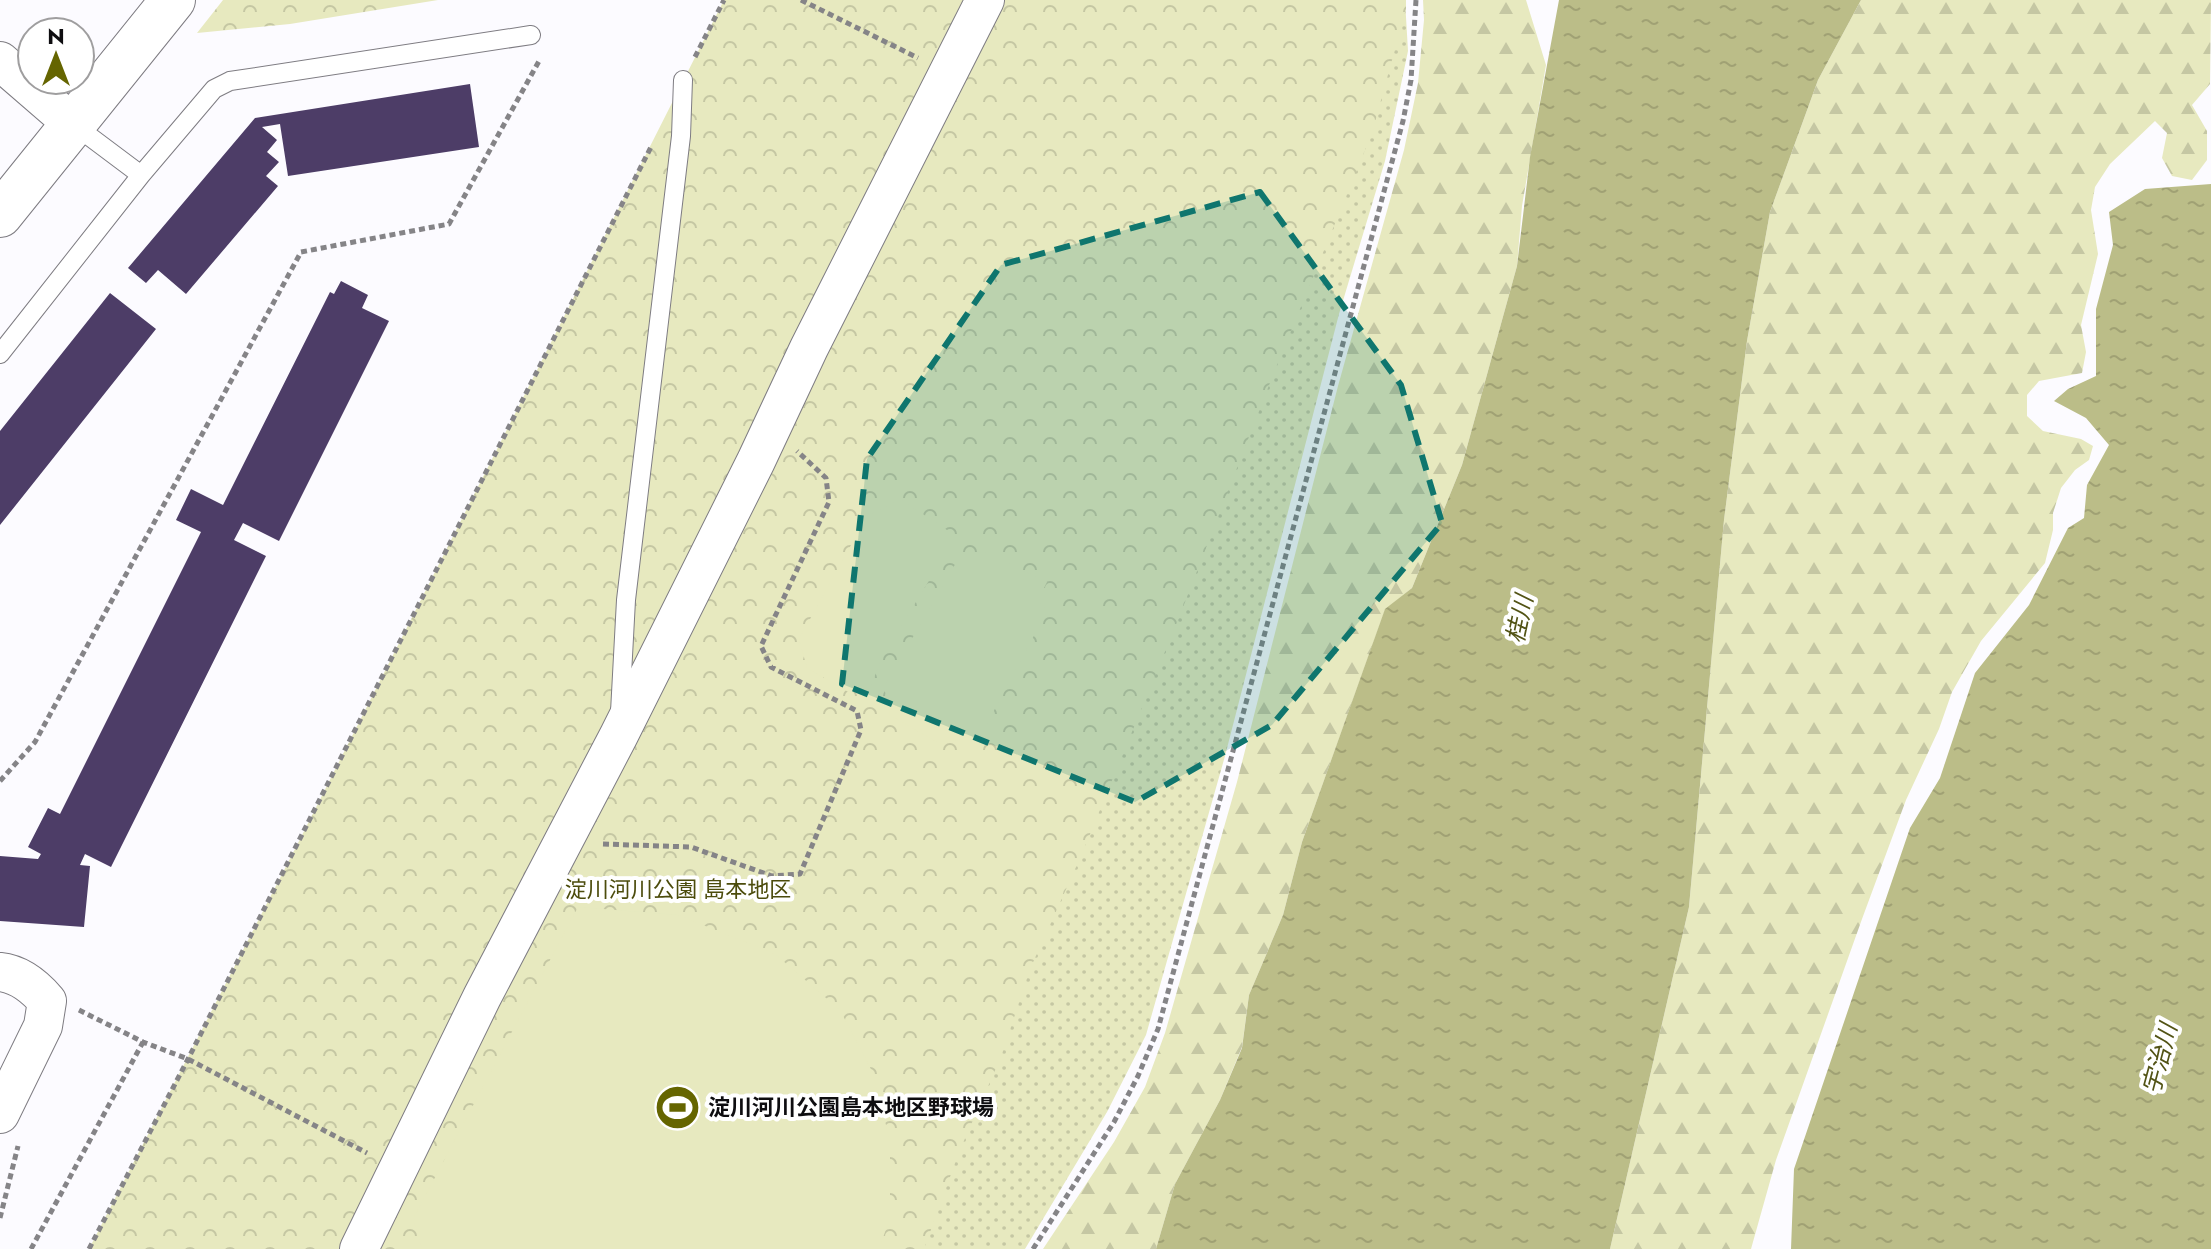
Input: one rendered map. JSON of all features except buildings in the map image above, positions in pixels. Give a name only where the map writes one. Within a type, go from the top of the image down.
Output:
[{"type":"highway","points":[[0,215],[173,0]]},
{"type":"street","points":[[359,1249],[482,997],[619,735],[809,348],[985,0]]},
{"type":"street","points":[[0,61],[73,124]]},
{"type":"street","points":[[0,972],[10,973],[37,989],[47,1001],[43,1026],[0,1114]]},
{"type":"lane","points":[[0,354],[141,175],[214,89],[230,81],[531,35]]},
{"type":"lane","points":[[619,735],[626,600],[681,136],[683,80]]},
{"type":"lane","points":[[73,124],[141,175]]},
{"type":"path","points":[[683,80],[724,0]]},
{"type":"path","points":[[801,0],[948,72]]},
{"type":"path","points":[[1033,1249],[1114,1122],[1158,1029],[1403,121],[1411,80],[1416,0]]},
{"type":"path","points":[[0,781],[35,742],[301,252],[449,224],[549,41],[531,35]]},
{"type":"path","points":[[89,1249],[654,139]]},
{"type":"path","points":[[562,845],[632,843],[691,847],[772,876],[800,874],[861,730],[857,711],[771,667],[761,646],[829,502],[826,478],[804,455],[769,433]]},
{"type":"path","points":[[78,1010],[143,1042],[188,1059],[398,1169]]},
{"type":"path","points":[[31,1249],[143,1042]]},
{"type":"highlighted area","points":[[1260,192],[1401,385],[1442,523],[1272,725],[1135,802],[842,684],[867,459],[1001,265]]},
{"type":"green space","points":[[223,0],[438,0],[290,24],[197,33]]},
{"type":"green space","name":"淀川河川公園 島本地区","points":[[724,0],[1406,0],[1372,133],[1273,375],[1180,615],[1081,856],[1030,969],[1001,1057],[959,1152],[924,1249],[89,1249],[296,847]]},
{"type":"green space","points":[[1405,0],[1408,51],[1385,161],[1339,314],[1225,756],[1146,1035],[1107,1112],[1025,1249],[909,1249]]},
{"type":"green space","points":[[1423,0],[1526,0],[1546,65],[1522,206],[1517,266],[1462,465],[1412,588],[1385,610],[1302,842],[1283,915],[1249,995],[1242,1047],[1220,1100],[1175,1184],[1156,1249],[1043,1249],[1114,1142],[1145,1087],[1165,1033],[1237,782],[1338,386],[1404,150],[1418,83]]},
{"type":"green space","points":[[1861,0],[2211,0],[2210,84],[2192,105],[2207,131],[2207,160],[2192,180],[2172,176],[2162,158],[2167,133],[2155,121],[2110,164],[2095,187],[2091,210],[2098,254],[2081,325],[2086,352],[2082,373],[2039,381],[2027,395],[2027,416],[2043,431],[2081,439],[2093,446],[2089,460],[2075,470],[2061,488],[2053,513],[2053,530],[2045,563],[1981,641],[1952,692],[1939,729],[1906,800],[1862,919],[1776,1160],[1751,1249],[1610,1249],[1689,907],[1724,520],[1747,341],[1770,212],[1818,80]]},
{"type":"green space","points":[[900,499],[947,530],[949,548],[881,659],[870,689],[850,693],[807,668],[799,639],[867,516]]},
{"type":"green space","points":[[983,551],[1047,582],[1038,600],[1047,611],[981,735],[940,744],[890,715],[884,687],[957,561]]},
{"type":"green space","name":"淀川河川公園島本地区野球場","points":[[578,907],[678,915],[775,954],[840,1010],[873,1073],[890,1141],[890,1218],[879,1249],[422,1249],[413,1219]]},
{"type":"water","name":"桂川","points":[[1559,0],[1861,0],[1818,80],[1770,212],[1747,341],[1724,520],[1689,907],[1610,1249],[1156,1249],[1175,1184],[1220,1100],[1242,1048],[1249,995],[1283,915],[1302,842],[1385,609],[1412,588],[1462,465],[1517,266],[1530,157]]},
{"type":"water","name":"宇治川","points":[[2211,184],[2211,1249],[1791,1249],[1794,1169],[1910,828],[1940,778],[1975,673],[2029,605],[2068,528],[2084,518],[2087,485],[2109,445],[2086,418],[2054,401],[2068,389],[2096,376],[2096,309],[2113,245],[2109,212],[2145,189]]},
{"type":"place","name":"淀川河川公園島本地区野球場","points":[[677,1107]]}]
